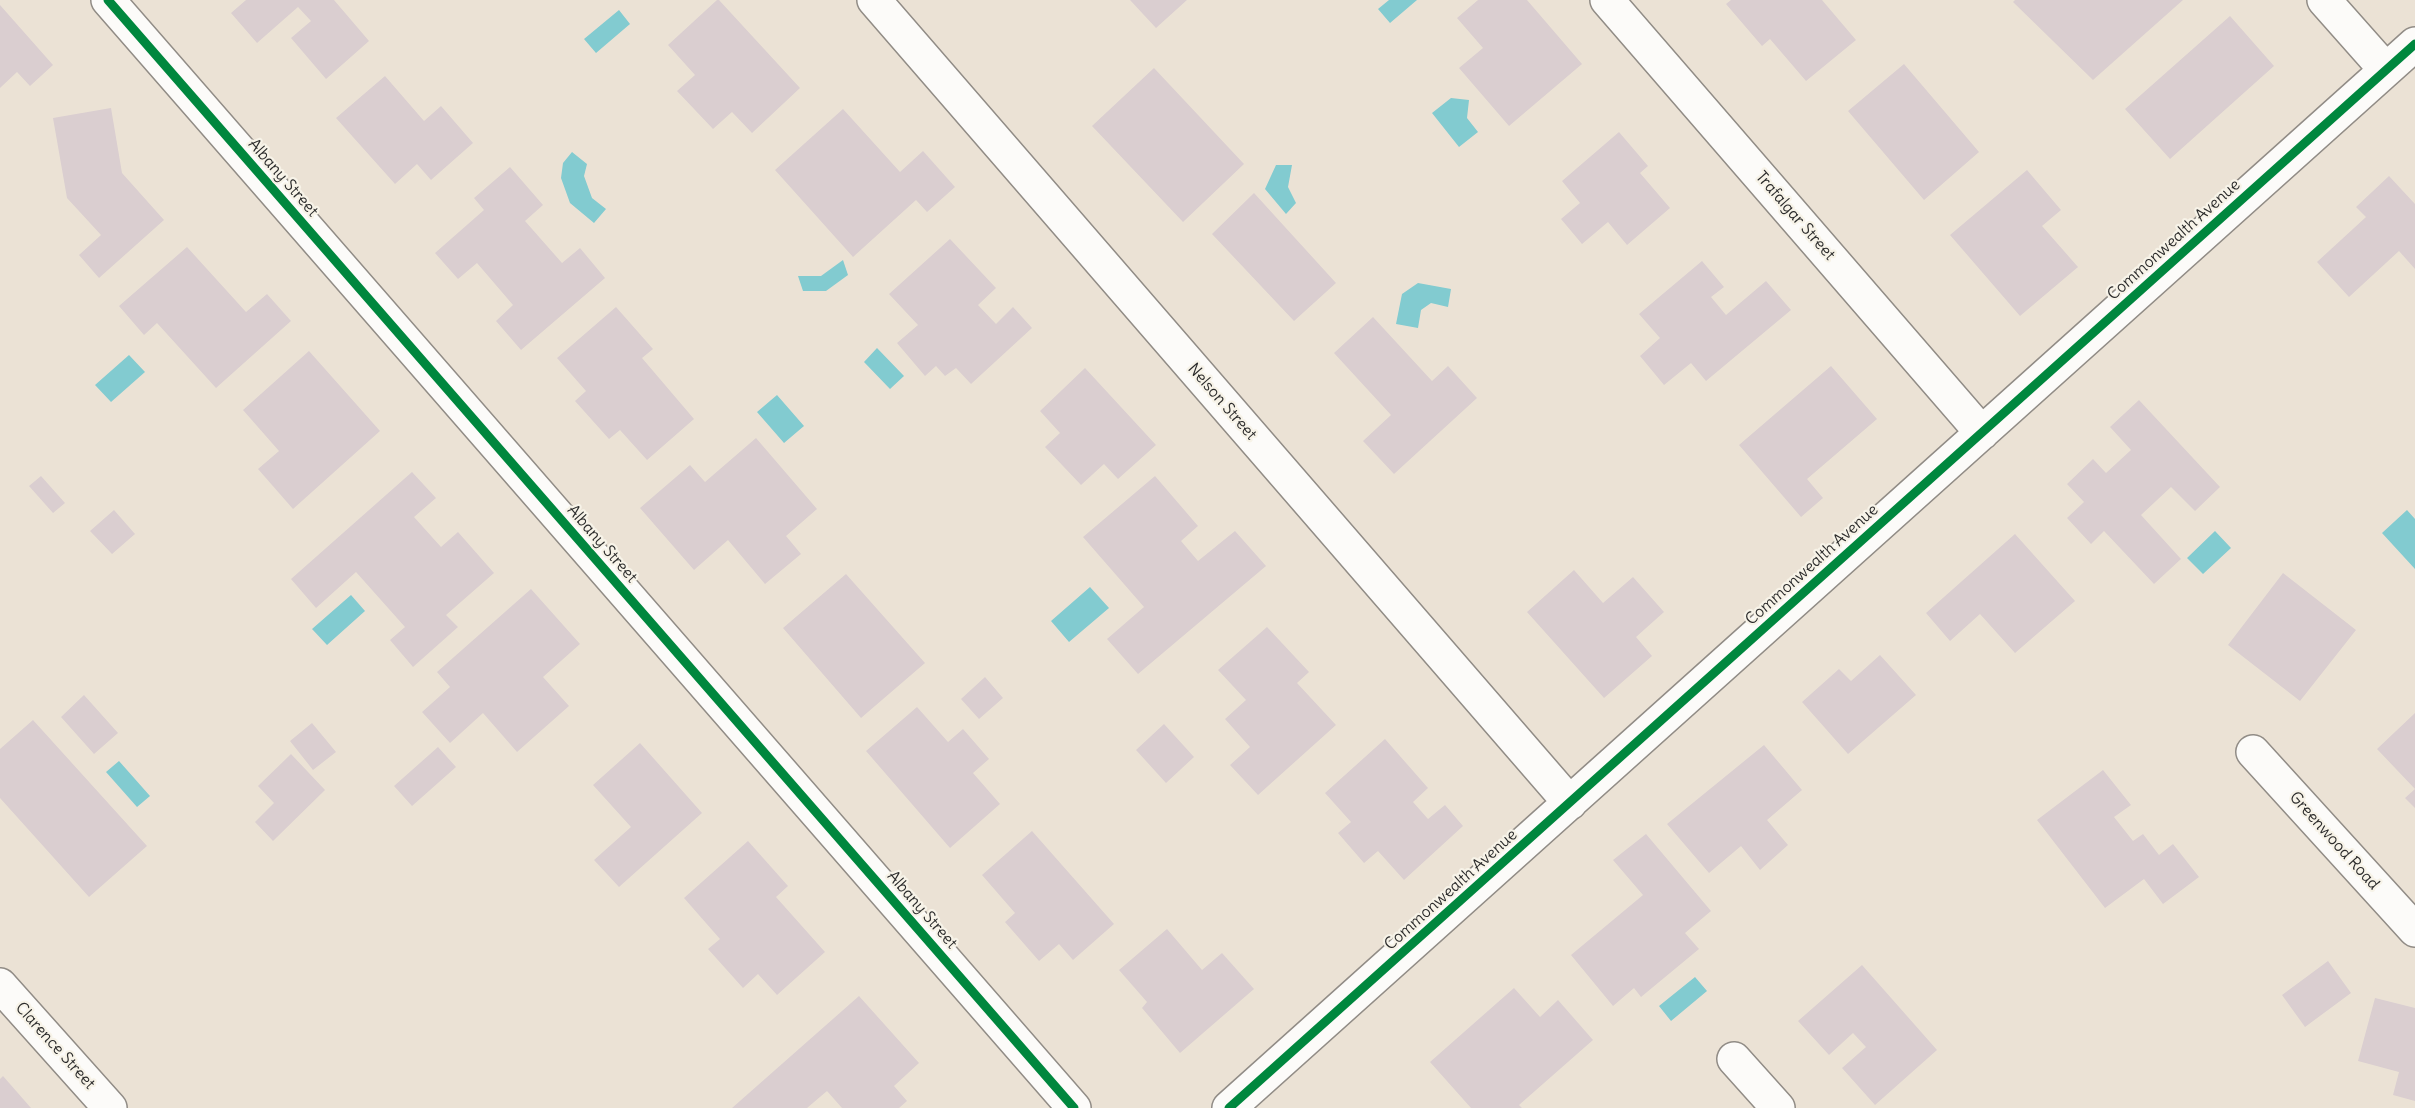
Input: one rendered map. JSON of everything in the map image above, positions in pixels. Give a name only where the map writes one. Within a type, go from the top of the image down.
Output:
[{"type":"street","name":"Albany Street","points":[[108,0],[1074,1108]]},
{"type":"street","name":"Nelson Street","points":[[874,0],[1570,803]]},
{"type":"street","name":"Trafalgar Street","points":[[1607,0],[1982,433]]},
{"type":"street","points":[[2324,0],[2386,70]]},
{"type":"street","name":"Commonwealth Avenue","points":[[1229,1108],[2415,44]]},
{"type":"street","name":"Greenwood Road","points":[[2253,752],[2415,930]]},
{"type":"street","name":"Clarence Street","points":[[0,985],[110,1108]]},
{"type":"street","points":[[1734,1059],[1778,1108]]},
{"type":"water","points":[[1389,0],[1417,0],[1390,23],[1378,9]]},
{"type":"water","points":[[619,10],[630,24],[596,53],[584,39]]},
{"type":"water","points":[[1451,98],[1469,100],[1467,118],[1478,132],[1459,147],[1432,113]]},
{"type":"water","points":[[572,152],[587,164],[584,176],[592,198],[606,209],[594,223],[570,203],[561,178],[563,163]]},
{"type":"water","points":[[1276,165],[1292,165],[1288,187],[1296,203],[1286,214],[1265,189]]},
{"type":"water","points":[[843,260],[848,275],[826,291],[803,291],[798,276],[821,276]]},
{"type":"water","points":[[1418,283],[1451,289],[1448,307],[1431,303],[1421,310],[1418,328],[1396,324],[1402,294]]},
{"type":"water","points":[[877,348],[904,376],[890,389],[864,362]]},
{"type":"water","points":[[129,355],[145,372],[111,402],[95,385]]},
{"type":"water","points":[[777,395],[804,426],[784,443],[757,412]]},
{"type":"water","points":[[2407,510],[2415,519],[2415,569],[2382,533]]},
{"type":"water","points":[[2215,531],[2231,548],[2203,574],[2187,558]]},
{"type":"water","points":[[1090,587],[1109,608],[1069,642],[1051,621]]},
{"type":"water","points":[[351,595],[365,611],[327,645],[312,629]]},
{"type":"water","points":[[119,761],[150,796],[137,807],[106,772]]},
{"type":"water","points":[[1695,977],[1707,991],[1671,1021],[1659,1006]]},
{"type":"building","points":[[246,0],[334,0],[369,41],[326,79],[291,38],[311,21],[298,7],[257,43],[231,13]]},
{"type":"building","points":[[717,0],[800,88],[752,133],[732,112],[713,129],[677,91],[695,75],[668,45]]},
{"type":"building","points":[[1130,0],[1187,0],[1156,28]]},
{"type":"building","points":[[1478,0],[1527,0],[1582,64],[1509,126],[1459,68],[1483,48],[1457,18]]},
{"type":"building","points":[[1731,0],[1822,0],[1856,40],[1806,81],[1770,39],[1762,46],[1726,4]]},
{"type":"building","points":[[2015,0],[2183,0],[2093,80],[2013,2]]},
{"type":"building","points":[[0,5],[53,65],[30,86],[17,72],[0,88]]},
{"type":"building","points":[[2230,16],[2274,66],[2170,159],[2125,109]]},
{"type":"building","points":[[1904,64],[1979,152],[1924,200],[1848,111]]},
{"type":"building","points":[[1154,68],[1244,164],[1183,222],[1092,126]]},
{"type":"building","points":[[385,76],[424,121],[441,106],[473,143],[431,180],[417,164],[395,184],[336,118]]},
{"type":"building","points":[[111,108],[122,173],[164,220],[99,278],[79,255],[101,235],[67,198],[53,118]]},
{"type":"building","points":[[843,109],[900,172],[923,151],[955,187],[927,212],[916,200],[853,257],[775,170]]},
{"type":"building","points":[[1619,132],[1648,166],[1640,173],[1670,208],[1627,245],[1608,222],[1582,244],[1561,219],[1580,203],[1562,181]]},
{"type":"building","points":[[510,167],[543,205],[525,221],[562,263],[580,248],[605,278],[521,350],[496,321],[513,305],[477,263],[458,279],[435,253],[484,210],[474,198]]},
{"type":"building","points":[[2027,170],[2061,210],[2042,226],[2078,267],[2020,316],[1950,235]]},
{"type":"building","points":[[2389,176],[2415,204],[2415,269],[2399,251],[2349,297],[2317,262],[2366,217],[2356,207]]},
{"type":"building","points":[[1254,193],[1336,283],[1294,321],[1212,234]]},
{"type":"building","points":[[950,239],[996,288],[978,305],[996,324],[1013,307],[1032,328],[971,384],[956,368],[945,376],[936,366],[925,376],[897,343],[918,325],[889,294]]},
{"type":"building","points":[[187,247],[246,312],[267,294],[291,321],[216,388],[157,323],[144,335],[119,306]]},
{"type":"building","points":[[1702,261],[1724,287],[1711,297],[1726,315],[1766,281],[1791,310],[1706,381],[1691,363],[1664,385],[1640,356],[1660,338],[1639,314]]},
{"type":"building","points":[[616,307],[653,349],[642,358],[694,419],[647,460],[620,430],[609,439],[575,401],[586,391],[557,358]]},
{"type":"building","points":[[1373,317],[1432,381],[1448,366],[1477,398],[1394,474],[1363,441],[1391,415],[1334,353]]},
{"type":"building","points":[[309,351],[380,431],[293,509],[258,469],[279,451],[243,410]]},
{"type":"building","points":[[1831,366],[1877,419],[1807,479],[1823,498],[1801,517],[1739,445]]},
{"type":"building","points":[[1085,368],[1156,445],[1118,479],[1104,464],[1081,485],[1045,447],[1060,433],[1040,411]]},
{"type":"building","points":[[2139,400],[2220,487],[2195,511],[2171,487],[2141,515],[2181,559],[2154,584],[2104,531],[2091,544],[2067,518],[2084,502],[2067,484],[2093,459],[2106,473],[2131,450],[2110,427]]},
{"type":"building","points":[[756,438],[817,509],[786,536],[801,554],[765,584],[728,540],[694,570],[640,508],[690,465],[705,482]]},
{"type":"building","points":[[412,472],[436,498],[414,517],[441,547],[458,532],[494,573],[446,615],[458,627],[413,667],[390,640],[405,627],[356,572],[316,608],[291,579]]},
{"type":"building","points":[[41,476],[65,503],[53,513],[29,486]]},
{"type":"building","points":[[1155,476],[1198,526],[1181,541],[1198,561],[1235,531],[1266,566],[1138,674],[1107,639],[1144,607],[1083,537]]},
{"type":"building","points":[[114,510],[135,534],[112,554],[90,531]]},
{"type":"building","points":[[2015,534],[2075,601],[2015,653],[1980,614],[1950,641],[1926,613]]},
{"type":"building","points":[[1574,570],[1603,603],[1633,577],[1664,612],[1636,637],[1652,656],[1604,698],[1527,612]]},
{"type":"building","points":[[2283,573],[2356,630],[2300,701],[2228,645]]},
{"type":"building","points":[[846,574],[925,663],[861,718],[783,628]]},
{"type":"building","points":[[531,589],[580,644],[543,677],[569,706],[517,752],[483,713],[450,743],[422,712],[450,687],[437,672]]},
{"type":"building","points":[[1267,627],[1309,672],[1297,683],[1336,725],[1258,795],[1230,765],[1250,747],[1225,719],[1246,700],[1218,670]]},
{"type":"building","points":[[1880,655],[1916,695],[1848,754],[1802,702],[1839,669],[1851,681]]},
{"type":"building","points":[[985,677],[1003,698],[979,719],[961,699]]},
{"type":"building","points":[[84,695],[118,733],[94,754],[61,717]]},
{"type":"building","points":[[917,707],[948,742],[963,729],[989,759],[973,773],[1000,804],[950,848],[866,751]]},
{"type":"building","points":[[2415,713],[2415,789],[2377,749]]},
{"type":"building","points":[[33,720],[147,846],[89,897],[0,798],[0,749]]},
{"type":"building","points":[[312,723],[336,752],[313,770],[290,741]]},
{"type":"building","points":[[1164,724],[1194,757],[1166,783],[1136,750]]},
{"type":"building","points":[[1385,739],[1428,788],[1413,802],[1428,819],[1445,805],[1463,826],[1404,880],[1378,851],[1364,863],[1338,833],[1351,822],[1325,793]]},
{"type":"building","points":[[640,743],[702,813],[619,887],[594,860],[631,827],[593,785]]},
{"type":"building","points":[[1764,745],[1802,790],[1767,820],[1788,845],[1760,870],[1741,846],[1709,873],[1667,824]]},
{"type":"building","points":[[438,747],[456,767],[412,806],[394,786]]},
{"type":"building","points":[[291,754],[325,790],[273,841],[255,822],[274,803],[258,786]]},
{"type":"building","points":[[2103,770],[2131,805],[2114,817],[2133,841],[2143,834],[2159,855],[2173,844],[2199,877],[2163,904],[2144,879],[2105,908],[2037,820]]},
{"type":"building","points":[[2415,789],[2415,808],[2405,798]]},
{"type":"building","points":[[1032,831],[1114,924],[1073,960],[1059,944],[1039,961],[1005,922],[1015,913],[982,875]]},
{"type":"building","points":[[1646,834],[1711,911],[1685,933],[1699,949],[1641,997],[1634,988],[1613,1006],[1571,955],[1643,895],[1613,860]]},
{"type":"building","points":[[748,841],[788,886],[776,897],[825,952],[777,995],[758,974],[743,988],[708,949],[720,939],[684,898]]},
{"type":"building","points":[[1167,929],[1202,970],[1222,953],[1254,989],[1180,1053],[1142,1008],[1147,1002],[1119,970]]},
{"type":"building","points":[[2328,961],[2351,993],[2305,1027],[2282,995]]},
{"type":"building","points":[[1862,965],[1937,1050],[1875,1105],[1842,1068],[1866,1047],[1853,1033],[1829,1055],[1798,1021]]},
{"type":"building","points":[[1514,988],[1540,1017],[1558,1000],[1593,1040],[1519,1105],[1522,1108],[1471,1108],[1430,1062]]},
{"type":"building","points":[[859,996],[919,1063],[894,1086],[907,1101],[899,1108],[842,1108],[827,1091],[807,1108],[732,1108]]},
{"type":"building","points":[[2375,998],[2415,1008],[2415,1101],[2393,1095],[2399,1072],[2358,1061]]},
{"type":"building","points":[[3,1076],[31,1108],[0,1108],[0,1079]]},
{"type":"cycle path","points":[[108,0],[1074,1108]]},
{"type":"cycle path","points":[[1229,1108],[2415,44]]}]
